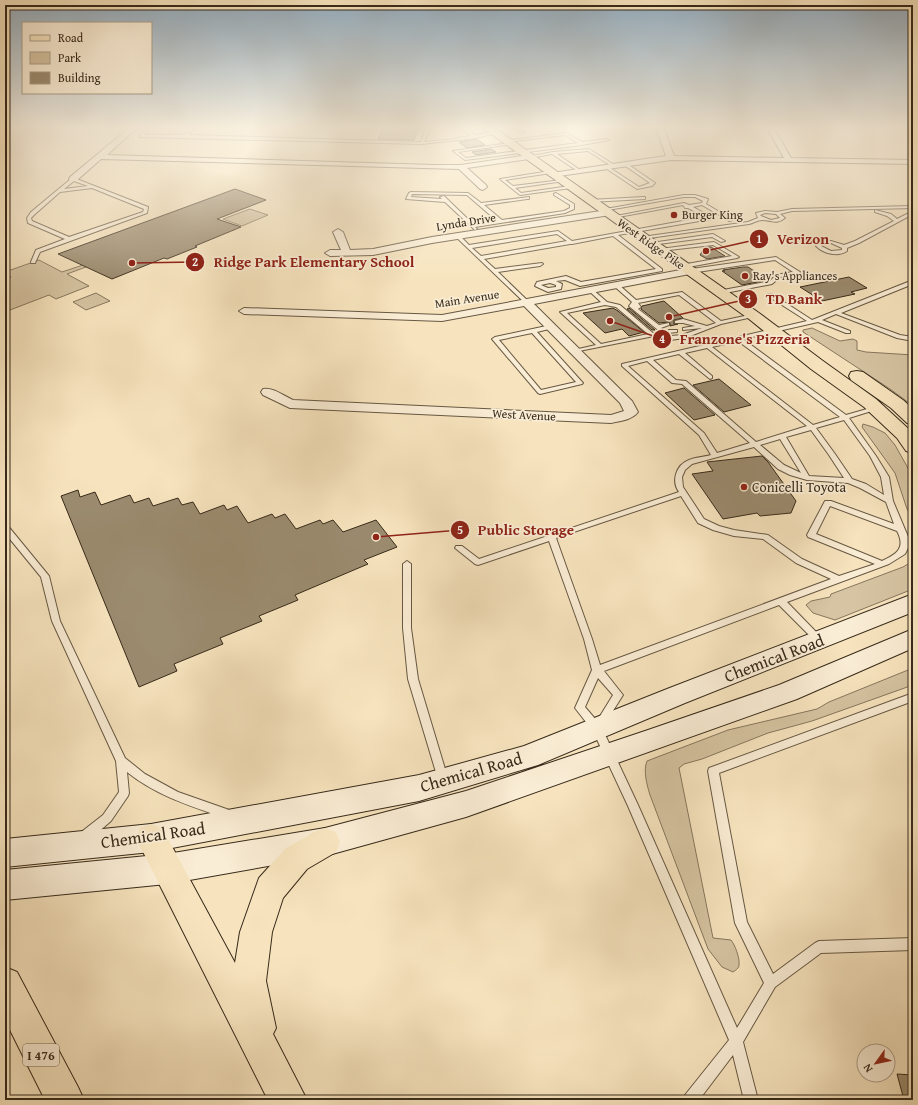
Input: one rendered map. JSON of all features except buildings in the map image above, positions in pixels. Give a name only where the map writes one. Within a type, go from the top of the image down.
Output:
[{"type":"main road","name":"West Ridge Pike","points":[[562,181],[754,316],[876,408],[904,434],[913,447]]},
{"type":"main road","name":"West Ridge Pike","points":[[775,332],[855,374],[897,404],[913,419]]},
{"type":"main road","name":"Chemical Road","points":[[5,853],[151,838],[411,789],[528,757],[597,728],[913,603]]},
{"type":"main road","name":"Chemical Road","points":[[5,885],[167,869],[325,842],[466,804],[788,692],[913,638]]},
{"type":"main road","points":[[151,838],[288,1100]]},
{"type":"main road","points":[[262,1050],[249,981],[256,932],[270,889],[296,859],[325,842]]},
{"type":"main road","name":"I 476","points":[[11,997],[65,1100]]},
{"type":"street","points":[[475,180],[483,187]]},
{"type":"street","name":"Lynda Drive","points":[[330,253],[373,252],[457,236],[475,229],[608,213]]},
{"type":"street","points":[[338,232],[347,253]]},
{"type":"street","name":"Main Avenue","points":[[244,311],[442,318],[526,302],[551,294],[591,290],[616,285],[635,278],[687,269]]},
{"type":"street","name":"West Avenue","points":[[267,392],[290,404],[610,419],[626,415],[631,412],[626,401],[526,302]]},
{"type":"lane","points":[[33,262],[38,251],[69,239],[94,236],[144,218],[146,208],[73,180],[29,218],[30,222],[69,239]]},
{"type":"lane","points":[[503,180],[520,194],[562,181]]},
{"type":"lane","points":[[519,180],[562,181]]},
{"type":"lane","points":[[627,180],[638,188],[651,185],[653,183],[648,180]]},
{"type":"lane","points":[[512,187],[562,181]]},
{"type":"lane","points":[[556,194],[562,181]]},
{"type":"lane","points":[[59,191],[92,187]]},
{"type":"lane","points":[[445,201],[408,198],[412,193],[468,194],[501,222]]},
{"type":"lane","points":[[438,194],[475,229],[501,222],[565,212],[572,209],[572,205],[556,194],[481,204]]},
{"type":"lane","points":[[608,213],[660,200],[684,196],[695,196],[706,200],[703,204]]},
{"type":"lane","points":[[590,201],[653,198],[660,200]]},
{"type":"lane","points":[[647,241],[709,218],[684,204],[648,211]]},
{"type":"lane","points":[[672,209],[703,204],[731,220]]},
{"type":"lane","points":[[777,214],[792,210],[913,207]]},
{"type":"lane","points":[[869,208],[889,214],[897,221]]},
{"type":"lane","points":[[608,213],[663,210]]},
{"type":"lane","points":[[647,241],[762,219],[774,221],[782,219],[782,216],[769,212],[760,213],[758,216],[762,219]]},
{"type":"lane","points":[[844,247],[846,249],[844,252],[837,253],[822,250],[818,246],[820,243],[826,242],[836,243],[844,247],[858,242],[913,212]]},
{"type":"lane","points":[[468,246],[558,232],[572,242]]},
{"type":"lane","points":[[550,280],[557,282],[560,286],[551,294],[540,288],[538,284],[542,281],[550,280],[566,278],[580,284],[635,278],[660,270],[615,235]]},
{"type":"lane","points":[[480,258],[615,235],[647,241],[714,243],[737,257],[687,269]]},
{"type":"lane","points":[[647,241],[713,235],[723,241]]},
{"type":"lane","points":[[457,236],[526,302]]},
{"type":"lane","points":[[687,269],[776,258],[798,273],[778,276],[772,282],[720,292]]},
{"type":"lane","points":[[494,271],[540,264]]},
{"type":"lane","points":[[715,456],[702,434],[624,365],[775,332],[812,322],[913,282]]},
{"type":"lane","points":[[616,285],[637,304],[669,329]]},
{"type":"lane","points":[[591,290],[605,303]]},
{"type":"lane","points":[[720,323],[682,294],[632,306],[670,338],[700,331],[720,323],[754,316]]},
{"type":"lane","points":[[770,295],[812,322]]},
{"type":"lane","points":[[576,351],[600,346],[652,335],[618,306],[605,303],[563,312],[600,346]]},
{"type":"lane","points":[[837,313],[899,337],[913,339]]},
{"type":"lane","points":[[818,320],[848,332]]},
{"type":"lane","points":[[683,327],[684,321],[701,326]]},
{"type":"lane","points":[[683,327],[710,326]]},
{"type":"lane","points":[[683,327],[710,326]]},
{"type":"lane","points":[[533,331],[580,383],[540,392],[495,339],[551,327]]},
{"type":"lane","points":[[739,339],[844,417],[874,456],[885,477],[889,501],[905,538],[905,547],[900,554],[892,560],[882,564],[597,670],[580,708],[597,728],[633,805],[736,1041],[751,1100]]},
{"type":"lane","points":[[708,346],[812,427],[832,454],[849,481]]},
{"type":"lane","points":[[680,352],[710,377]]},
{"type":"lane","points":[[648,359],[674,382],[684,382],[782,467],[807,478],[849,481],[863,486],[889,501]]},
{"type":"lane","points":[[839,579],[799,561],[765,537],[734,533],[716,528],[701,521],[678,487],[678,477],[682,469],[690,462],[715,456],[876,408]]},
{"type":"lane","points":[[782,436],[807,478]]},
{"type":"lane","points":[[459,548],[478,562],[683,493]]},
{"type":"lane","points":[[882,564],[811,535],[828,503],[900,529]]},
{"type":"lane","points":[[5,528],[45,576],[56,621],[121,761],[124,793],[107,818],[73,846]]},
{"type":"lane","points":[[552,537],[588,638],[597,670],[618,695],[597,728]]},
{"type":"lane","points":[[407,564],[407,628],[413,679],[444,780]]},
{"type":"lane","points":[[781,601],[819,640]]},
{"type":"lane","points":[[772,983],[741,923],[712,771],[913,696]]},
{"type":"lane","points":[[121,761],[141,777],[175,796],[249,820]]},
{"type":"lane","points":[[690,1100],[736,1041],[772,983],[819,947],[913,944]]},
{"type":"green space","points":[[250,209],[268,215],[242,226],[223,219]]},
{"type":"green space","points":[[39,260],[62,272],[83,265],[86,267],[67,274],[89,286],[56,299],[49,295],[10,310],[5,307],[5,296],[7,295],[5,293],[5,280],[11,277],[5,274],[5,272]]},
{"type":"green space","points":[[96,293],[110,301],[86,310],[73,302]]},
{"type":"green space","points":[[812,328],[840,341],[853,339],[857,341],[857,350],[913,355],[913,406],[890,389],[803,332],[803,330]]},
{"type":"green space","points":[[863,424],[885,433],[895,445],[913,477],[913,520],[907,509],[895,473],[862,427]]},
{"type":"green space","points":[[913,561],[913,589],[835,620],[813,613],[806,605],[811,601],[830,597],[831,594],[903,567]]},
{"type":"green space","points":[[913,668],[913,685],[812,721],[768,733],[702,759],[684,764],[679,768],[713,938],[731,940],[736,948],[739,959],[738,967],[733,972],[722,967],[708,949],[650,795],[645,774],[647,761],[728,730],[817,709],[829,702]]},
{"type":"place","name":"Burger King","points":[[674,215]]},
{"type":"place","name":"Verizon","points":[[706,251]]},
{"type":"place","name":"Ridge Park Elementary School","points":[[132,263]]},
{"type":"place","name":"Ray's Appliances","points":[[745,276]]},
{"type":"place","name":"TD Bank","points":[[669,317]]},
{"type":"place","name":"Franzone's Pizzeria","points":[[610,321]]},
{"type":"place","name":"Conicelli Toyota","points":[[744,487]]},
{"type":"place","name":"Public Storage","points":[[376,537]]}]
